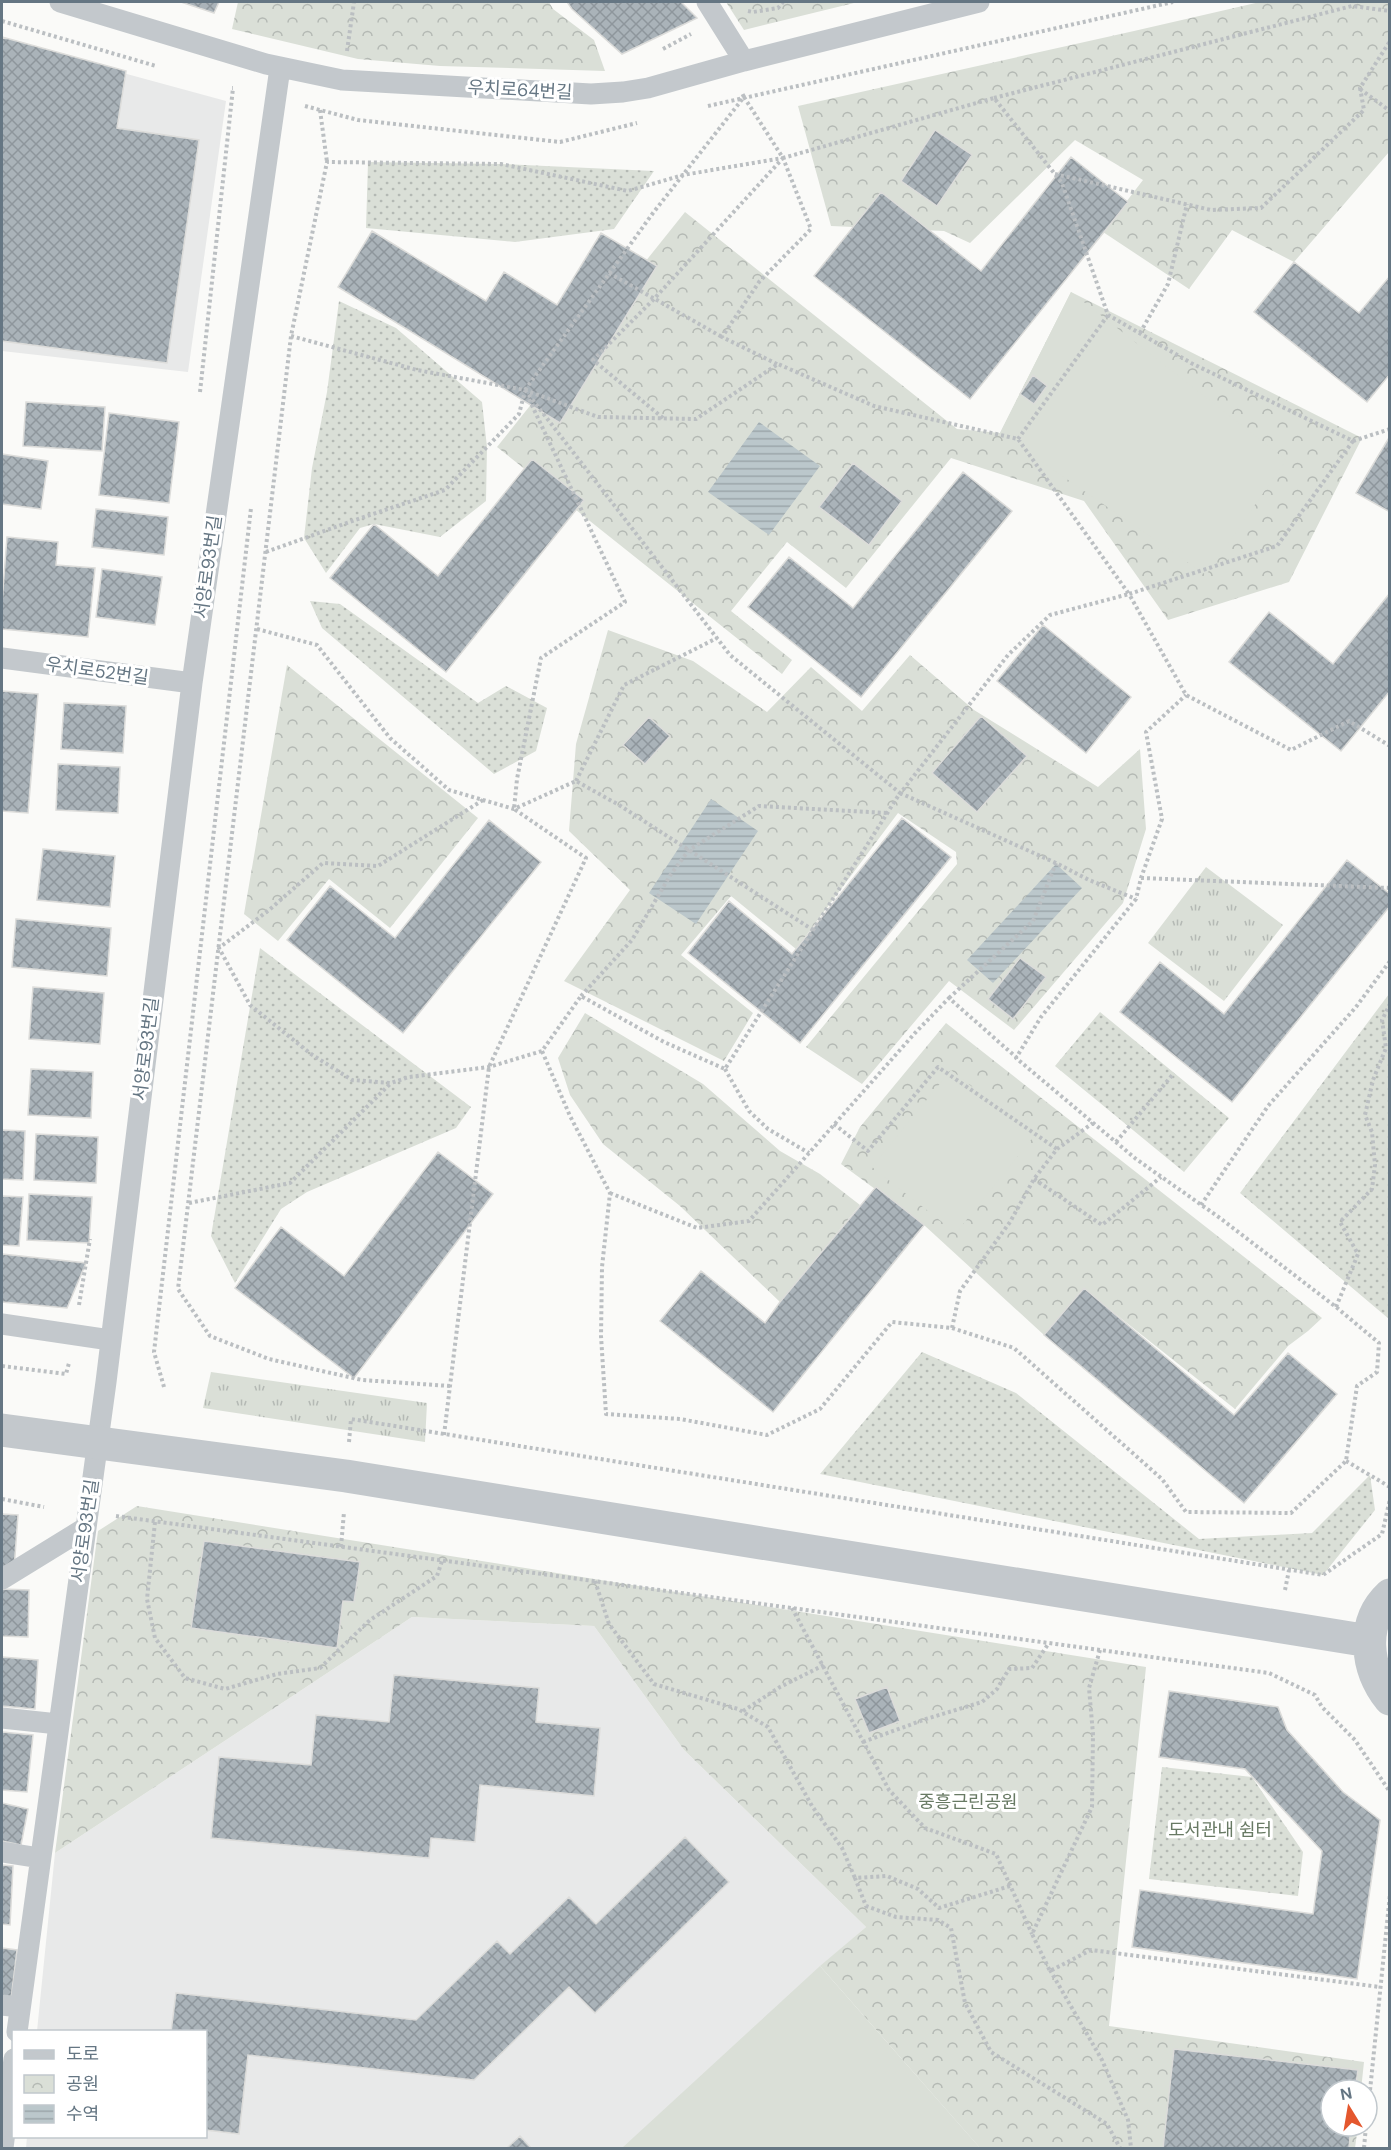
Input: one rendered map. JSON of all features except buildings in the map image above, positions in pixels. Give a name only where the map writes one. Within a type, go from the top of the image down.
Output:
[{"type":"street","points":[[2,1430],[346,1476],[1370,1641]]},
{"type":"street","points":[[1389,1594],[1374,1618],[1370,1641],[1371,1664],[1379,1685],[1389,1699]]},
{"type":"lane","name":"우치로64번길","points":[[60,2],[280,68],[342,80],[591,94],[648,88],[979,2]]},
{"type":"lane","points":[[706,2],[735,64]]},
{"type":"lane","name":"서양로93번길","points":[[17,2030],[10,2006],[40,1858],[106,1382],[192,683],[280,68]]},
{"type":"lane","name":"우치로52번길","points":[[2,658],[192,683]]},
{"type":"lane","points":[[2,1324],[110,1340]]},
{"type":"lane","points":[[2,1579],[85,1528]]},
{"type":"lane","points":[[2,1718],[58,1724]]},
{"type":"lane","points":[[2,1852],[40,1858]]},
{"type":"lane","points":[[3,2148],[12,2075]]},
{"type":"path","points":[[347,56],[354,2]]},
{"type":"path","points":[[745,10],[753,12],[778,8],[783,2]]},
{"type":"path","points":[[266,552],[445,490],[519,414],[525,390],[682,174],[744,97],[1173,2]]},
{"type":"path","points":[[327,162],[501,164],[628,191],[682,174],[783,158],[994,98],[1352,6],[1389,11]]},
{"type":"path","points":[[1055,174],[1211,210],[1260,208],[1364,110],[1360,88],[1389,41]]},
{"type":"path","points":[[722,337],[759,282],[811,230],[783,158],[744,97],[735,64]]},
{"type":"path","points":[[1360,88],[1389,111]]},
{"type":"path","points":[[994,98],[1062,183],[1108,315],[1191,363],[1353,441]]},
{"type":"path","points":[[321,110],[327,162],[291,336],[178,1289],[210,1336],[269,1359],[362,1380],[450,1386]]},
{"type":"path","points":[[664,419],[593,360],[654,299],[783,158]]},
{"type":"path","points":[[1140,333],[1168,284],[1187,204]]},
{"type":"path","points":[[609,273],[722,337],[777,364],[874,406],[1018,439],[1129,594],[1186,695],[1291,750],[1349,722],[1389,746]]},
{"type":"path","points":[[1018,439],[1108,315]]},
{"type":"path","points":[[291,336],[417,370],[525,390],[598,417],[696,419],[777,364]]},
{"type":"path","points":[[525,390],[730,655],[900,793],[1089,880],[1136,899]]},
{"type":"path","points":[[514,809],[517,779],[541,658],[625,602],[525,390]]},
{"type":"path","points":[[725,1069],[900,793],[1008,655],[1050,615],[1129,594],[1277,546],[1353,441],[1389,429]]},
{"type":"path","points":[[164,1387],[154,1352],[252,497]]},
{"type":"path","points":[[257,629],[317,645],[390,738],[449,790],[514,809],[586,858],[489,1067],[444,1435]]},
{"type":"path","points":[[514,809],[576,781],[624,685],[717,638]]},
{"type":"path","points":[[1016,1058],[1041,1017],[1136,899],[1162,819],[1146,732],[1186,695]]},
{"type":"path","points":[[576,781],[619,805],[813,930]]},
{"type":"path","points":[[219,948],[269,910],[323,862],[378,866],[483,800]]},
{"type":"path","points":[[219,948],[250,1005],[311,1054],[351,1080],[391,1083],[408,1077],[489,1067],[542,1051],[581,996],[632,939],[670,874],[689,850],[759,806],[887,813]]},
{"type":"path","points":[[610,1193],[697,1228],[749,1221],[949,998],[1033,921],[1056,863]]},
{"type":"path","points":[[1141,878],[1389,888]]},
{"type":"path","points":[[1202,1205],[1268,1106],[1356,1007],[1389,961]]},
{"type":"path","points":[[581,996],[664,1042],[725,1069],[749,1111],[768,1129],[809,1153]]},
{"type":"path","points":[[542,1051],[570,1116],[610,1193],[602,1267],[602,1336],[606,1414],[680,1419],[767,1435],[820,1408],[892,1322],[952,1328],[1014,1347],[1162,1479],[1186,1512],[1291,1513],[1346,1461],[1357,1386],[1377,1372],[1379,1343],[1336,1307],[1116,1142],[949,998]]},
{"type":"path","points":[[1336,1307],[1358,1254],[1340,1222],[1372,1190],[1375,1165],[1372,1132],[1365,1115],[1373,1080],[1386,1048],[1382,1020],[1389,1004]]},
{"type":"path","points":[[834,1125],[868,1151],[938,1067],[1057,1149]]},
{"type":"path","points":[[1116,1142],[1174,1073]]},
{"type":"path","points":[[189,1203],[290,1183],[391,1083]]},
{"type":"path","points":[[952,1328],[960,1291],[1010,1222],[1034,1179],[1057,1149],[1093,1123]]},
{"type":"path","points":[[1034,1179],[1102,1225],[1161,1177]]},
{"type":"path","points":[[342,1547],[351,1419],[1323,1575],[1382,1534],[1389,1499]]},
{"type":"path","points":[[1346,1461],[1389,1487]]},
{"type":"path","points":[[2,1499],[44,1507]]},
{"type":"path","points":[[110,1515],[1269,1673],[1315,1695],[1322,1707],[1354,1740],[1389,1792]]},
{"type":"path","points":[[155,1522],[147,1599],[155,1638],[185,1678],[225,1689],[277,1674],[320,1668],[370,1620],[437,1576],[442,1561]]},
{"type":"path","points":[[595,1581],[609,1624],[654,1684],[743,1712],[768,1727],[812,1806],[842,1848],[866,1906],[896,1917],[938,1920],[951,1928],[965,2003],[991,2052],[1107,2124],[1120,2148]]},
{"type":"path","points":[[792,1608],[889,1790],[925,1828],[996,1854],[1050,1971],[1102,2060],[1128,2120],[1131,2148]]},
{"type":"path","points":[[863,1742],[982,1702],[997,1689],[1009,1670],[1032,1668],[1049,1643]]},
{"type":"path","points":[[1032,1934],[1092,1807],[1093,1734],[1089,1688],[1100,1650]]},
{"type":"path","points":[[743,1712],[780,1687],[824,1665]]},
{"type":"path","points":[[855,1878],[887,1876],[918,1889],[939,1908],[1010,1886]]},
{"type":"path","points":[[1371,2078],[1389,1894]]},
{"type":"path","points":[[1050,1971],[1091,1950],[1380,1987]]},
{"type":"shaded area","points":[[2,40],[226,101],[188,372],[2,351]]},
{"type":"shaded area","points":[[412,1617],[594,1626],[684,1750],[866,1927],[820,1967],[980,2148],[26,2148],[27,2138],[207,2138],[207,2030],[37,2030],[55,1853]]},
{"type":"green space","points":[[238,2],[549,2],[553,9],[594,40],[605,71],[440,66],[358,59],[232,29]]},
{"type":"green space","points":[[726,2],[858,2],[744,30]]},
{"type":"green space","points":[[1260,2],[1389,2],[1389,152],[1294,262],[1232,230],[1189,289],[1103,232],[1143,180],[1075,140],[970,243],[944,231],[831,226],[798,106]]},
{"type":"green space","points":[[368,162],[501,164],[654,171],[614,229],[515,242],[366,228]]},
{"type":"green space","points":[[685,212],[957,429],[1000,433],[1071,292],[1362,438],[1289,582],[1168,620],[1084,501],[951,458],[846,588],[787,542],[731,611],[792,660],[782,674],[497,447]]},
{"type":"green space","points":[[1071,292],[1286,460],[1206,575],[1000,433]]},
{"type":"green space","points":[[339,301],[396,328],[482,402],[487,447],[486,501],[440,537],[374,524],[360,528],[326,573],[304,538],[312,468],[327,392]]},
{"type":"green space","points":[[310,601],[340,604],[478,703],[506,686],[547,708],[536,751],[494,774],[322,628]]},
{"type":"green space","points":[[608,630],[693,661],[767,712],[811,667],[862,711],[910,655],[974,710],[1098,787],[1140,749],[1146,829],[1123,903],[1014,1030],[949,981],[862,1084],[806,1047],[957,864],[956,852],[898,813],[796,949],[731,896],[681,955],[753,1013],[724,1061],[564,981],[630,890],[569,831],[576,744]]},
{"type":"green space","points":[[287,665],[478,818],[390,928],[329,879],[278,941],[244,914]]},
{"type":"green space","points":[[1206,867],[1283,925],[1224,1001],[1148,943]]},
{"type":"green space","points":[[260,948],[471,1107],[456,1128],[307,1192],[281,1209],[235,1283],[211,1236]]},
{"type":"green space","points":[[1389,994],[1389,1319],[1240,1193]]},
{"type":"green space","points":[[1100,1012],[1229,1118],[1184,1172],[1055,1066]]},
{"type":"green space","points":[[585,1013],[703,1084],[780,1151],[820,1174],[860,1205],[780,1302],[680,1206],[603,1144],[570,1095],[558,1058]]},
{"type":"green space","points":[[946,1023],[1322,1318],[1288,1346],[1235,1409],[1084,1289],[1044,1335],[924,1225],[841,1164],[860,1127]]},
{"type":"green space","points":[[951,1070],[1034,1136],[956,1233],[872,1167]]},
{"type":"green space","points":[[922,1352],[1016,1393],[1199,1539],[1312,1533],[1370,1475],[1375,1510],[1323,1575],[820,1474]]},
{"type":"green space","points":[[211,1372],[427,1403],[425,1442],[203,1408]]},
{"type":"green space","name":"중흥근린공원","points":[[137,1506],[1146,1667],[1109,2026],[1364,2062],[1362,2078],[1319,2078],[1319,2138],[1356,2138],[1355,2148],[980,2148],[820,1966],[866,1927],[684,1750],[594,1626],[412,1617],[55,1853],[98,1531]]},
{"type":"green space","name":"도서관내 쉼터","points":[[1162,1767],[1252,1777],[1303,1852],[1298,1896],[1149,1879]]},
{"type":"green space","points":[[820,1966],[980,2148],[622,2148]]},
{"type":"water","points":[[759,422],[820,466],[769,535],[708,492]]},
{"type":"water","points":[[711,799],[758,831],[696,924],[649,893]]},
{"type":"water","points":[[1056,864],[1082,888],[993,983],[967,960]]}]
